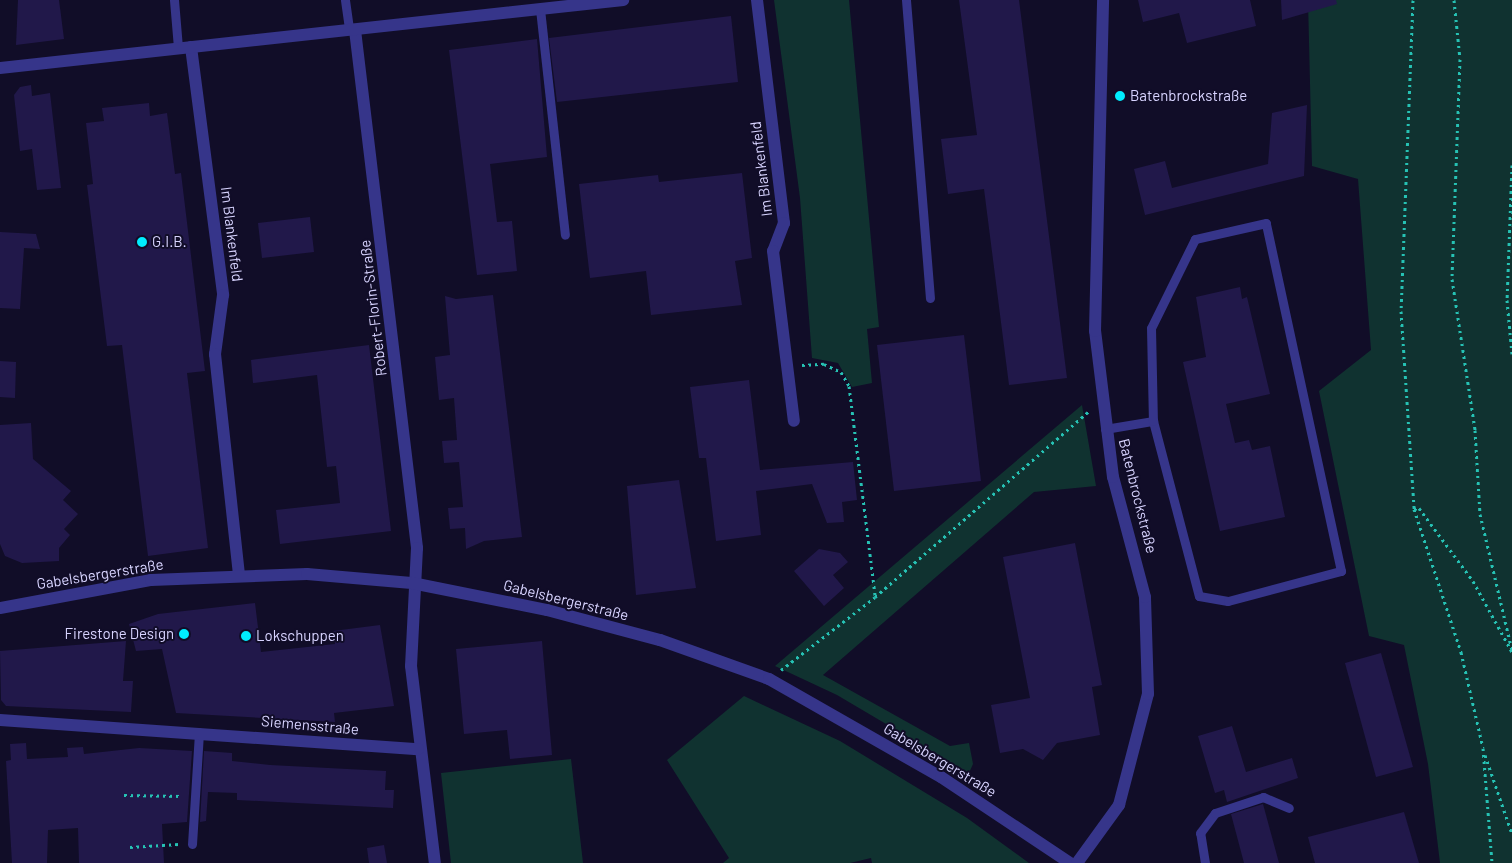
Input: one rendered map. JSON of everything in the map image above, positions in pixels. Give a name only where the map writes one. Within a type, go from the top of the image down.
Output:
[{"type":"street","points":[[0,68],[352,30],[512,6],[540,9],[623,0]]},
{"type":"street","name":"Im Blankenfeld","points":[[757,0],[784,223],[773,251],[794,421]]},
{"type":"street","name":"Batenbrockstraße","points":[[1077,863],[1119,805],[1148,694],[1145,597],[1105,429],[1102,399],[1095,264],[1103,0]]},
{"type":"street","name":"Robert-Florin-Straße","points":[[352,30],[417,548],[412,583]]},
{"type":"street","name":"Im Blankenfeld","points":[[185,48],[223,295],[215,354],[239,575]]},
{"type":"street","name":"Gabelsbergerstraße","points":[[0,608],[151,580],[239,575],[307,574],[412,583],[547,610],[660,640],[769,680],[941,777],[1070,863]]},
{"type":"street","points":[[412,583],[411,666],[418,750],[434,863]]},
{"type":"street","name":"Siemensstraße","points":[[0,720],[199,732],[418,750]]},
{"type":"lane","points":[[173,0],[185,48]]},
{"type":"lane","points":[[345,0],[352,30]]},
{"type":"lane","points":[[906,0],[930,298]]},
{"type":"lane","points":[[540,9],[565,234]]},
{"type":"lane","points":[[1266,223],[1341,571],[1228,601],[1198,596],[1153,420],[1151,328],[1195,239],[1266,223]]},
{"type":"lane","points":[[1105,429],[1153,420]]},
{"type":"lane","points":[[192,844],[199,732]]},
{"type":"lane","points":[[1205,863],[1200,833],[1215,813],[1264,797],[1290,808]]},
{"type":"path","points":[[1413,0],[1401,311],[1414,509],[1461,652],[1483,748],[1512,834]]},
{"type":"path","points":[[1454,0],[1460,59],[1452,278],[1475,430],[1480,514],[1512,651]]},
{"type":"path","points":[[1512,165],[1507,300],[1512,354]]},
{"type":"path","points":[[787,365],[824,364],[841,372],[849,386],[875,597]]},
{"type":"path","points":[[769,680],[875,597],[1102,399]]},
{"type":"path","points":[[1414,509],[1418,508],[1473,581],[1512,651]]},
{"type":"path","points":[[1483,748],[1492,863]]},
{"type":"path","points":[[124,795],[195,796]]},
{"type":"path","points":[[130,847],[192,844]]},
{"type":"green space","points":[[774,0],[849,0],[879,327],[867,329],[872,383],[852,387],[838,363],[812,358],[800,198]]},
{"type":"green space","points":[[1308,0],[1512,0],[1512,863],[1440,863],[1428,764],[1404,645],[1369,636],[1319,391],[1371,350],[1358,179],[1312,166]]},
{"type":"green space","points":[[1082,405],[1096,486],[1034,492],[823,675],[950,746],[969,743],[973,764],[969,773],[837,695],[775,666]]},
{"type":"green space","points":[[744,696],[840,741],[967,818],[1029,863],[872,863],[871,858],[850,863],[723,863],[729,858],[667,760]]},
{"type":"green space","points":[[571,759],[583,863],[451,863],[441,773]]},
{"type":"building","points":[[18,0],[59,0],[64,39],[16,45]]},
{"type":"building","points":[[959,0],[1019,0],[1067,378],[1009,385],[984,189],[948,194],[941,139],[977,135]]},
{"type":"building","points":[[1138,0],[1250,0],[1256,26],[1187,43],[1179,13],[1143,22]]},
{"type":"building","points":[[1281,0],[1336,0],[1337,4],[1282,20]]},
{"type":"building","points":[[731,16],[738,82],[557,102],[549,38]]},
{"type":"building","points":[[537,39],[547,157],[490,164],[497,222],[512,221],[517,271],[477,275],[449,50]]},
{"type":"building","points":[[31,85],[32,96],[50,93],[61,188],[37,190],[32,149],[20,151],[14,95],[20,87]]},
{"type":"building","name":"G.I.B.","points":[[149,103],[150,116],[167,113],[175,174],[181,173],[205,371],[187,373],[208,548],[148,556],[122,345],[107,346],[87,185],[93,184],[86,123],[104,121],[102,108]]},
{"type":"building","points":[[1307,105],[1304,176],[1145,215],[1134,169],[1165,161],[1172,188],[1268,164],[1272,113]]},
{"type":"building","points":[[742,173],[752,258],[735,261],[742,305],[651,315],[646,271],[590,278],[579,184],[658,175],[659,182]]},
{"type":"building","points":[[310,217],[314,252],[262,258],[258,223]]},
{"type":"building","points":[[0,232],[36,234],[40,249],[24,248],[20,309],[0,308]]},
{"type":"building","points":[[1240,287],[1242,299],[1247,297],[1270,394],[1226,404],[1235,443],[1249,440],[1252,450],[1270,446],[1285,517],[1220,531],[1183,362],[1206,357],[1196,297]]},
{"type":"building","points":[[493,295],[522,537],[484,541],[466,549],[465,528],[450,529],[448,508],[463,507],[459,462],[444,463],[442,441],[457,440],[454,398],[439,400],[435,357],[450,355],[445,296],[456,299]]},
{"type":"building","points":[[964,335],[981,481],[894,491],[877,345]]},
{"type":"building","points":[[369,345],[391,531],[280,544],[276,510],[340,503],[336,466],[327,467],[317,375],[253,383],[251,360]]},
{"type":"building","points":[[0,361],[16,362],[15,398],[0,397]]},
{"type":"building","points":[[749,380],[760,470],[853,462],[857,500],[842,502],[844,522],[827,523],[812,484],[756,491],[761,535],[716,541],[706,458],[699,458],[690,387]]},
{"type":"building","points":[[31,423],[33,459],[71,491],[63,500],[78,514],[64,529],[70,535],[59,548],[59,561],[22,563],[5,556],[0,544],[0,425]]},
{"type":"building","points":[[679,480],[696,588],[636,595],[627,486]]},
{"type":"building","points":[[1075,543],[1102,685],[1092,687],[1100,735],[1057,743],[1043,760],[1023,749],[1000,753],[991,705],[1030,698],[1003,557]]},
{"type":"building","points":[[819,549],[840,553],[848,562],[833,575],[844,588],[824,606],[794,571]]},
{"type":"building","points":[[255,603],[261,652],[335,644],[333,631],[380,625],[394,706],[334,713],[335,722],[176,713],[162,649],[136,651],[129,624],[158,614]]},
{"type":"building","points":[[126,641],[123,681],[133,681],[131,712],[6,706],[1,700],[0,651]]},
{"type":"building","points":[[542,641],[552,755],[510,759],[507,730],[464,734],[456,649]]},
{"type":"building","points":[[1381,653],[1413,767],[1376,777],[1345,663]]},
{"type":"building","points":[[1232,726],[1246,772],[1292,758],[1298,778],[1227,802],[1224,790],[1215,793],[1198,736]]},
{"type":"building","points":[[26,743],[27,759],[68,757],[67,748],[83,747],[84,754],[139,748],[192,751],[187,822],[162,824],[164,863],[79,863],[78,828],[48,830],[47,863],[12,863],[6,761],[11,760],[10,744]]},
{"type":"building","points":[[204,751],[232,753],[232,761],[270,765],[386,771],[385,790],[394,790],[393,808],[237,800],[237,793],[208,792],[206,821],[200,822]]},
{"type":"building","points":[[1263,804],[1279,863],[1244,863],[1231,814]]},
{"type":"building","points":[[1404,812],[1419,863],[1315,863],[1308,837]]},
{"type":"building","points":[[384,845],[387,863],[369,863],[367,848]]},
{"type":"place","name":"Batenbrockstraße","points":[[1120,96]]},
{"type":"place","name":"G.I.B.","points":[[142,242]]},
{"type":"place","name":"Firestone Design","points":[[184,634]]},
{"type":"place","name":"Lokschuppen","points":[[246,636]]}]
